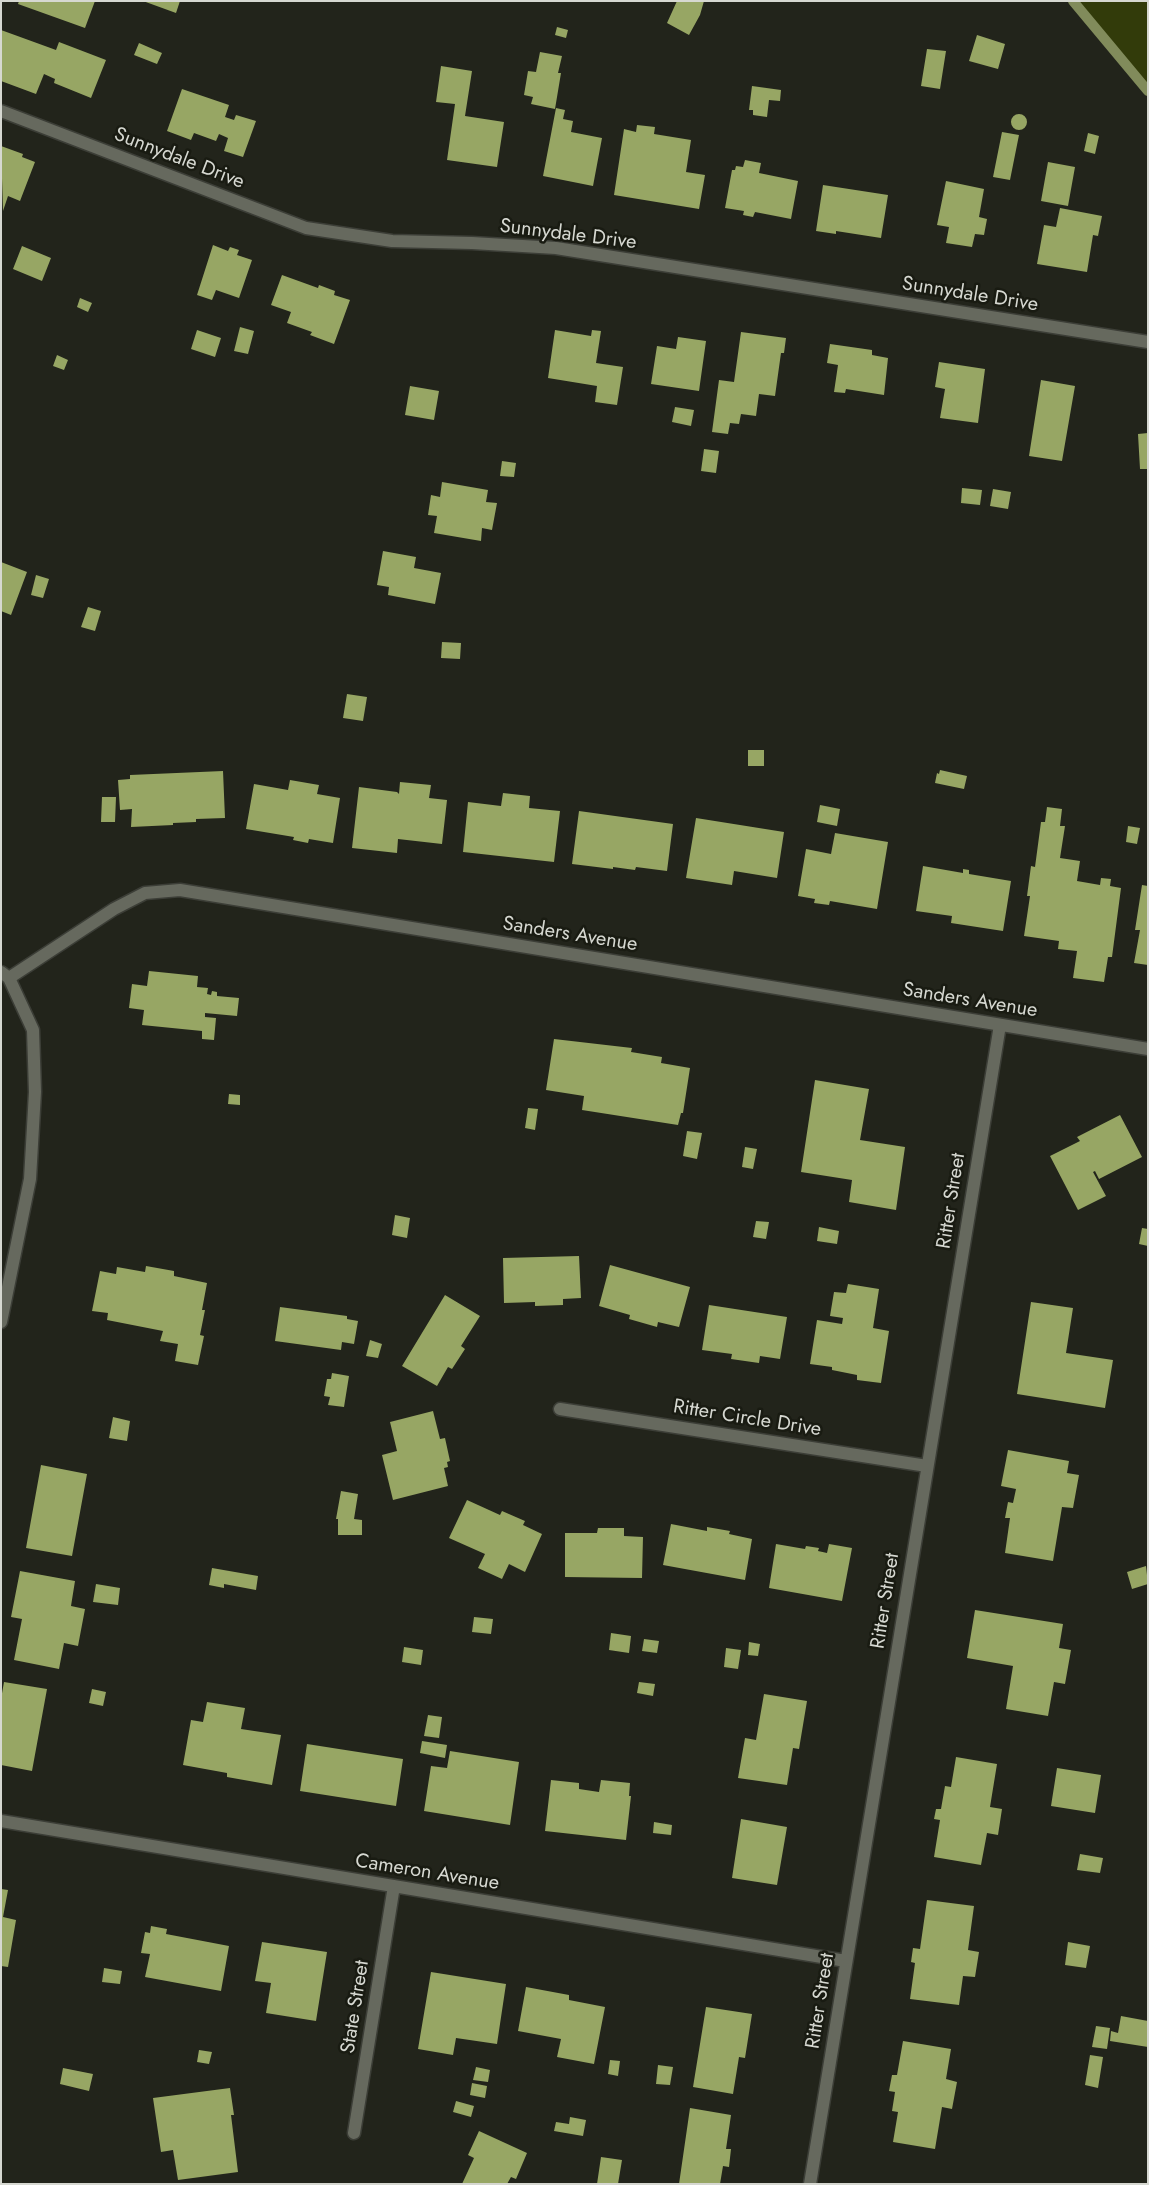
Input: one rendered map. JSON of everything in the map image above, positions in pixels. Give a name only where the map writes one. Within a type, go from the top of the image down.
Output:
[{"type":"street","name":"Sunnydale Drive","points":[[1,111],[306,228],[392,241],[556,248],[1148,342]]},
{"type":"street","name":"Sanders Avenue","points":[[5,975],[144,893],[180,890],[1148,1048]]},
{"type":"street","points":[[1,1322],[30,1179],[35,1092],[33,1030],[5,975]]},
{"type":"street","name":"Ritter Street","points":[[810,2184],[1000,1024]]},
{"type":"street","name":"Ritter Circle Drive","points":[[560,1409],[927,1466]]},
{"type":"street","name":"Cameron Avenue","points":[[1,1822],[846,1961]]},
{"type":"street","name":"State Street","points":[[354,2133],[394,1886]]},
{"type":"green space","points":[[1073,1],[1148,1],[1148,91]]},
{"type":"building","points":[[19,1],[95,1],[85,28],[18,4]]},
{"type":"building","points":[[143,1],[180,1],[176,13]]},
{"type":"building","points":[[677,1],[704,1],[700,15],[689,35],[667,23]]},
{"type":"building","points":[[557,27],[568,30],[566,38],[555,35]]},
{"type":"building","points":[[1,30],[56,50],[59,42],[106,60],[91,98],[54,83],[55,79],[44,74],[36,94],[1,81]]},
{"type":"building","points":[[977,35],[1005,44],[998,69],[969,61]]},
{"type":"building","points":[[139,43],[162,53],[157,64],[134,55]]},
{"type":"building","points":[[927,49],[946,51],[940,89],[921,86]]},
{"type":"building","points":[[540,52],[562,56],[558,73],[561,73],[555,109],[531,104],[533,97],[524,95],[528,71],[536,72]]},
{"type":"building","points":[[441,66],[472,71],[465,116],[504,122],[497,167],[447,160],[455,104],[436,102]]},
{"type":"building","points":[[752,86],[781,90],[780,101],[769,100],[767,117],[753,115],[753,110],[749,110]]},
{"type":"building","points":[[182,89],[229,105],[225,117],[234,120],[236,115],[256,121],[243,157],[224,151],[228,138],[219,134],[216,141],[194,133],[191,140],[167,131]]},
{"type":"building","points":[[556,108],[565,110],[563,119],[573,121],[571,132],[602,138],[593,186],[543,176]]},
{"type":"building","points":[[1016,114],[1022,114],[1027,119],[1025,128],[1016,130],[1011,125],[1011,119]]},
{"type":"building","points":[[637,125],[655,127],[654,134],[691,140],[686,172],[705,175],[699,209],[614,195],[624,129],[636,132]]},
{"type":"building","points":[[1002,132],[1019,135],[1010,180],[993,177]]},
{"type":"building","points":[[1088,133],[1099,136],[1095,154],[1084,151]]},
{"type":"building","points":[[1,146],[23,154],[22,157],[35,162],[20,201],[8,196],[3,211]]},
{"type":"building","points":[[745,160],[761,163],[759,173],[798,181],[791,219],[755,212],[753,217],[743,215],[744,211],[725,208],[732,170],[735,170],[736,166],[743,167]]},
{"type":"building","points":[[1048,162],[1075,167],[1068,206],[1041,201]]},
{"type":"building","points":[[946,181],[984,189],[979,217],[987,219],[984,235],[975,234],[972,247],[946,243],[949,227],[937,225]]},
{"type":"building","points":[[823,185],[888,195],[881,238],[836,231],[836,234],[816,231]]},
{"type":"building","points":[[1060,208],[1102,216],[1098,236],[1093,235],[1087,272],[1037,264],[1044,225],[1056,227]]},
{"type":"building","points":[[213,245],[228,251],[230,247],[239,250],[237,255],[252,260],[239,298],[216,290],[212,300],[197,295]]},
{"type":"building","points":[[22,246],[51,258],[42,281],[13,269]]},
{"type":"building","points":[[282,275],[318,288],[319,285],[335,291],[334,295],[350,300],[334,344],[310,335],[312,332],[287,323],[291,312],[271,305]]},
{"type":"building","points":[[80,298],[92,303],[88,312],[77,307]]},
{"type":"building","points":[[240,327],[254,331],[248,354],[234,351]]},
{"type":"building","points":[[197,330],[221,338],[215,357],[191,349]]},
{"type":"building","points":[[555,330],[591,336],[592,330],[601,331],[596,363],[623,367],[617,405],[595,402],[597,386],[548,378]]},
{"type":"building","points":[[741,332],[786,338],[784,353],[781,353],[775,396],[759,394],[756,416],[741,414],[739,424],[730,423],[728,434],[712,432],[719,380],[734,382]]},
{"type":"building","points":[[678,337],[706,341],[699,391],[651,384],[657,346],[676,349]]},
{"type":"building","points":[[830,344],[872,350],[872,355],[888,358],[884,395],[846,389],[845,393],[834,392],[838,365],[827,363]]},
{"type":"building","points":[[57,355],[68,360],[64,370],[53,366]]},
{"type":"building","points":[[939,362],[985,369],[978,423],[940,418],[945,389],[935,387]]},
{"type":"building","points":[[1041,380],[1075,386],[1062,461],[1029,456]]},
{"type":"building","points":[[410,386],[439,391],[434,420],[405,415]]},
{"type":"building","points":[[675,407],[694,410],[691,426],[672,422]]},
{"type":"building","points":[[1148,433],[1148,469],[1140,469],[1138,434]]},
{"type":"building","points":[[704,449],[719,451],[716,473],[701,471]]},
{"type":"building","points":[[502,461],[516,463],[514,477],[500,476]]},
{"type":"building","points":[[442,482],[488,490],[486,502],[497,503],[492,530],[482,528],[481,541],[434,533],[437,516],[428,515],[431,495],[440,497]]},
{"type":"building","points":[[962,488],[982,490],[980,505],[961,503]]},
{"type":"building","points":[[993,489],[1011,492],[1008,509],[990,506]]},
{"type":"building","points":[[383,551],[416,557],[414,568],[441,573],[435,604],[388,595],[389,587],[377,585]]},
{"type":"building","points":[[1,562],[27,572],[11,615],[1,611]]},
{"type":"building","points":[[36,575],[49,579],[43,598],[31,595]]},
{"type":"building","points":[[88,607],[101,611],[95,631],[81,627]]},
{"type":"building","points":[[442,642],[461,643],[460,659],[441,658]]},
{"type":"building","points":[[347,694],[367,697],[363,721],[343,718]]},
{"type":"building","points":[[748,750],[764,750],[764,766],[748,766]]},
{"type":"building","points":[[940,770],[967,776],[964,789],[935,783],[937,773],[939,774]]},
{"type":"building","points":[[223,771],[225,818],[196,819],[196,822],[173,823],[173,825],[131,827],[132,809],[120,810],[118,780],[130,779],[130,775]]},
{"type":"building","points":[[290,780],[319,785],[317,794],[340,798],[333,843],[309,839],[308,843],[293,840],[294,837],[246,829],[254,784],[288,790]]},
{"type":"building","points":[[400,782],[431,785],[429,798],[447,800],[442,844],[398,839],[397,853],[352,848],[359,787],[397,792],[399,794]]},
{"type":"building","points":[[503,793],[530,796],[529,808],[560,811],[554,862],[463,852],[468,802],[501,806]]},
{"type":"building","points":[[102,797],[116,797],[115,822],[101,822]]},
{"type":"building","points":[[820,805],[840,809],[837,826],[817,822]]},
{"type":"building","points":[[1047,807],[1062,809],[1060,826],[1065,826],[1060,858],[1080,861],[1077,881],[1100,885],[1101,878],[1111,879],[1110,886],[1121,888],[1112,957],[1108,957],[1104,982],[1073,978],[1077,951],[1058,949],[1059,941],[1024,936],[1030,896],[1027,896],[1031,866],[1035,867],[1041,822],[1045,822]]},
{"type":"building","points":[[579,811],[673,824],[667,871],[636,867],[635,870],[613,867],[613,869],[572,864]]},
{"type":"building","points":[[696,818],[784,832],[777,878],[734,871],[732,885],[686,878]]},
{"type":"building","points":[[1128,826],[1140,828],[1137,844],[1126,842]]},
{"type":"building","points":[[835,833],[888,842],[877,909],[830,901],[829,905],[814,903],[815,899],[798,896],[806,849],[831,854]]},
{"type":"building","points":[[923,866],[963,873],[963,869],[969,870],[969,874],[1011,881],[1003,931],[951,923],[952,916],[916,911]]},
{"type":"building","points":[[1142,885],[1148,886],[1148,965],[1134,963],[1140,930],[1135,930]]},
{"type":"building","points":[[149,971],[198,976],[197,987],[208,988],[207,994],[211,995],[212,991],[217,992],[217,996],[239,998],[237,1016],[205,1013],[205,1017],[216,1018],[214,1040],[202,1039],[202,1031],[142,1025],[144,1010],[129,1008],[132,984],[147,986]]},
{"type":"building","points":[[554,1039],[632,1048],[631,1052],[662,1057],[661,1063],[690,1068],[683,1113],[681,1113],[678,1125],[582,1110],[584,1096],[546,1090]]},
{"type":"building","points":[[815,1080],[869,1089],[860,1140],[905,1147],[896,1210],[849,1202],[852,1180],[801,1172]]},
{"type":"building","points":[[229,1094],[240,1095],[240,1105],[228,1104]]},
{"type":"building","points":[[528,1108],[538,1109],[535,1130],[525,1128]]},
{"type":"building","points":[[1120,1115],[1142,1157],[1099,1179],[1095,1171],[1093,1172],[1106,1196],[1078,1210],[1050,1156],[1080,1141],[1077,1137]]},
{"type":"building","points":[[687,1131],[702,1133],[697,1159],[683,1156]]},
{"type":"building","points":[[745,1147],[757,1149],[753,1169],[742,1167]]},
{"type":"building","points":[[395,1215],[410,1218],[407,1238],[392,1235]]},
{"type":"building","points":[[756,1221],[769,1222],[766,1239],[753,1237]]},
{"type":"building","points":[[819,1227],[839,1231],[837,1244],[817,1241]]},
{"type":"building","points":[[1142,1228],[1148,1229],[1148,1246],[1139,1244]]},
{"type":"building","points":[[579,1256],[581,1298],[563,1299],[563,1305],[535,1306],[535,1302],[504,1303],[503,1258]]},
{"type":"building","points":[[610,1265],[690,1287],[679,1327],[658,1322],[657,1327],[629,1319],[630,1315],[599,1306]]},
{"type":"building","points":[[146,1266],[174,1271],[174,1276],[207,1283],[202,1310],[205,1310],[200,1335],[204,1336],[198,1365],[175,1361],[178,1344],[160,1341],[163,1331],[107,1320],[108,1313],[92,1311],[100,1271],[116,1274],[117,1267],[145,1272]]},
{"type":"building","points":[[848,1284],[879,1289],[873,1328],[889,1331],[881,1383],[857,1380],[857,1375],[832,1370],[832,1367],[810,1364],[817,1320],[842,1324],[843,1318],[830,1316],[834,1292],[846,1293]]},
{"type":"building","points":[[445,1295],[480,1316],[461,1346],[465,1349],[452,1369],[448,1367],[437,1386],[402,1366]]},
{"type":"building","points":[[1031,1302],[1073,1308],[1066,1353],[1113,1360],[1105,1408],[1017,1394]]},
{"type":"building","points":[[709,1305],[787,1317],[780,1359],[760,1356],[759,1363],[731,1359],[732,1354],[702,1350]]},
{"type":"building","points":[[280,1307],[347,1316],[347,1319],[358,1321],[354,1344],[342,1342],[341,1350],[275,1341]]},
{"type":"building","points":[[370,1340],[382,1344],[378,1358],[366,1356]]},
{"type":"building","points":[[332,1373],[349,1376],[344,1407],[328,1405],[330,1397],[324,1396],[327,1379],[331,1379]]},
{"type":"building","points":[[433,1411],[440,1439],[445,1438],[450,1461],[447,1462],[448,1467],[444,1468],[448,1486],[393,1500],[382,1455],[397,1451],[390,1422]]},
{"type":"building","points":[[113,1417],[130,1421],[127,1441],[109,1438]]},
{"type":"building","points":[[1008,1450],[1069,1461],[1067,1473],[1079,1475],[1073,1508],[1062,1507],[1053,1561],[1005,1553],[1010,1518],[1005,1518],[1008,1502],[1013,1503],[1016,1489],[1001,1486]]},
{"type":"building","points":[[41,1465],[87,1474],[72,1556],[26,1548]]},
{"type":"building","points":[[341,1491],[358,1494],[354,1519],[362,1520],[362,1535],[338,1535],[338,1519],[336,1519]]},
{"type":"building","points":[[467,1500],[500,1515],[502,1511],[525,1521],[523,1525],[542,1534],[525,1572],[509,1564],[502,1579],[478,1568],[485,1554],[449,1538]]},
{"type":"building","points":[[671,1524],[707,1531],[707,1527],[730,1531],[729,1534],[752,1539],[745,1580],[663,1565]]},
{"type":"building","points":[[598,1528],[624,1528],[624,1536],[643,1537],[642,1578],[565,1577],[565,1533],[597,1533]]},
{"type":"building","points":[[776,1544],[805,1549],[806,1546],[819,1548],[818,1551],[827,1553],[829,1544],[852,1548],[842,1601],[769,1588]]},
{"type":"building","points":[[1146,1566],[1148,1584],[1132,1589],[1127,1572]]},
{"type":"building","points":[[212,1568],[258,1576],[256,1590],[224,1584],[224,1588],[209,1585]]},
{"type":"building","points":[[20,1571],[75,1581],[71,1606],[85,1609],[78,1646],[64,1643],[59,1669],[14,1660],[22,1619],[11,1617]]},
{"type":"building","points":[[96,1584],[120,1588],[118,1605],[93,1602]]},
{"type":"building","points":[[975,1610],[1063,1624],[1059,1648],[1071,1650],[1065,1684],[1054,1682],[1048,1716],[1006,1709],[1013,1666],[967,1658]]},
{"type":"building","points":[[474,1617],[493,1619],[491,1634],[472,1632]]},
{"type":"building","points":[[611,1633],[631,1636],[629,1653],[609,1650]]},
{"type":"building","points":[[644,1639],[659,1641],[657,1653],[642,1651]]},
{"type":"building","points":[[749,1642],[760,1644],[758,1656],[748,1655]]},
{"type":"building","points":[[404,1647],[423,1650],[421,1665],[402,1662]]},
{"type":"building","points":[[726,1648],[741,1650],[738,1669],[724,1667]]},
{"type":"building","points":[[4,1682],[47,1689],[32,1771],[1,1765],[1,1699]]},
{"type":"building","points":[[639,1682],[655,1684],[653,1696],[637,1693]]},
{"type":"building","points":[[92,1689],[106,1692],[103,1706],[89,1703]]},
{"type":"building","points":[[764,1694],[807,1701],[799,1749],[793,1748],[787,1785],[738,1778],[745,1738],[756,1740]]},
{"type":"building","points":[[207,1702],[245,1708],[241,1729],[281,1735],[272,1785],[227,1777],[227,1773],[183,1765],[191,1720],[203,1722]]},
{"type":"building","points":[[428,1715],[442,1717],[439,1738],[424,1736]]},
{"type":"building","points":[[422,1741],[447,1745],[445,1758],[420,1753]]},
{"type":"building","points":[[307,1744],[403,1759],[396,1806],[300,1791]]},
{"type":"building","points":[[450,1751],[519,1762],[510,1825],[424,1811],[431,1766],[447,1768]]},
{"type":"building","points":[[956,1757],[997,1764],[990,1807],[1002,1809],[998,1835],[987,1833],[981,1865],[934,1857],[940,1820],[934,1819],[936,1809],[941,1809],[945,1786],[951,1787]]},
{"type":"building","points":[[1057,1768],[1101,1775],[1095,1813],[1051,1806]]},
{"type":"building","points":[[551,1780],[579,1783],[579,1789],[599,1792],[601,1780],[630,1783],[629,1796],[631,1796],[626,1840],[545,1831]]},
{"type":"building","points":[[741,1819],[787,1827],[777,1885],[732,1878]]},
{"type":"building","points":[[654,1822],[672,1825],[671,1835],[653,1833]]},
{"type":"building","points":[[1080,1854],[1103,1858],[1100,1873],[1077,1870]]},
{"type":"building","points":[[1,1889],[8,1890],[3,1917],[16,1920],[8,1967],[1,1966]]},
{"type":"building","points":[[927,1900],[974,1906],[968,1950],[979,1952],[975,1977],[963,1976],[959,2005],[910,1999],[915,1963],[911,1962],[913,1948],[920,1949]]},
{"type":"building","points":[[151,1926],[167,1929],[166,1934],[229,1946],[221,1991],[145,1977],[150,1954],[141,1953],[145,1932],[150,1933]]},
{"type":"building","points":[[262,1942],[327,1952],[316,2021],[266,2013],[271,1983],[255,1981]]},
{"type":"building","points":[[1068,1942],[1090,1946],[1086,1968],[1065,1965]]},
{"type":"building","points":[[104,1968],[122,1971],[120,1984],[102,1982]]},
{"type":"building","points":[[431,1972],[506,1984],[497,2044],[456,2038],[453,2055],[418,2049]]},
{"type":"building","points":[[526,1987],[569,1995],[569,2000],[605,2007],[594,2064],[557,2057],[561,2039],[518,2031]]},
{"type":"building","points":[[706,2007],[752,2014],[745,2058],[739,2057],[733,2094],[693,2087]]},
{"type":"building","points":[[1121,2016],[1148,2021],[1148,2047],[1110,2041],[1111,2031],[1118,2033]]},
{"type":"building","points":[[1096,2026],[1110,2028],[1107,2049],[1092,2047]]},
{"type":"building","points":[[903,2041],[951,2049],[946,2079],[957,2082],[952,2109],[942,2107],[935,2149],[893,2142],[898,2112],[892,2111],[895,2092],[889,2091],[892,2075],[897,2075]]},
{"type":"building","points":[[199,2050],[212,2052],[209,2064],[197,2062]]},
{"type":"building","points":[[1090,2055],[1103,2057],[1098,2088],[1085,2085]]},
{"type":"building","points":[[610,2060],[620,2061],[618,2076],[608,2074]]},
{"type":"building","points":[[658,2065],[673,2067],[670,2085],[656,2084]]},
{"type":"building","points":[[476,2067],[490,2070],[488,2082],[473,2080]]},
{"type":"building","points":[[63,2068],[93,2074],[89,2091],[60,2084]]},
{"type":"building","points":[[472,2083],[487,2086],[485,2098],[470,2095]]},
{"type":"building","points":[[230,2088],[234,2115],[231,2115],[238,2172],[178,2180],[173,2150],[161,2152],[153,2098]]},
{"type":"building","points":[[456,2101],[474,2106],[471,2117],[453,2112]]},
{"type":"building","points":[[690,2108],[731,2115],[726,2149],[731,2149],[729,2167],[723,2166],[720,2184],[679,2184]]},
{"type":"building","points":[[570,2117],[586,2120],[583,2136],[554,2131],[556,2122],[569,2124]]},
{"type":"building","points":[[479,2131],[527,2153],[516,2179],[511,2177],[507,2184],[462,2184],[474,2158],[468,2155]]},
{"type":"building","points":[[601,2157],[622,2160],[618,2184],[597,2184]]},
{"type":"waterway","points":[[1073,1],[1148,91]]}]
